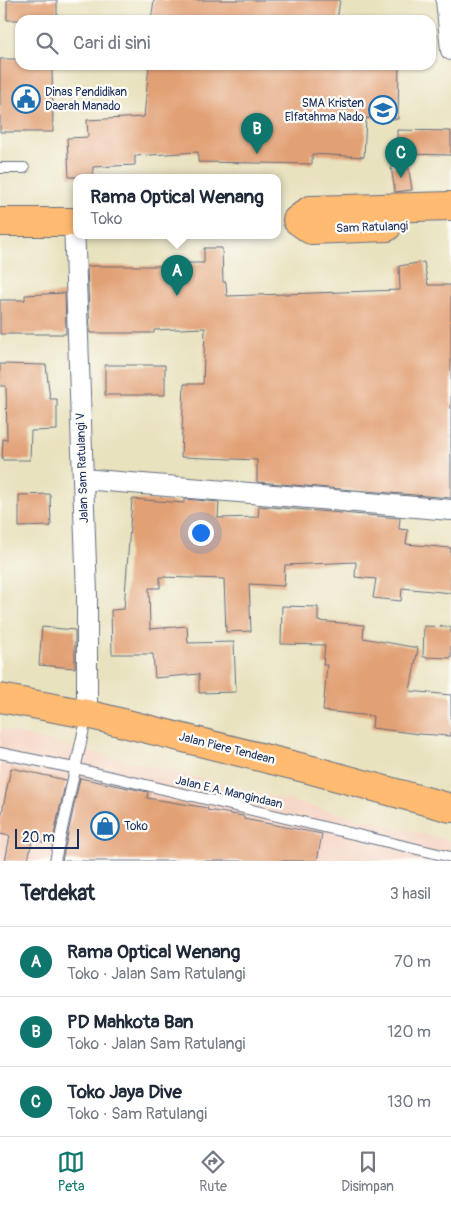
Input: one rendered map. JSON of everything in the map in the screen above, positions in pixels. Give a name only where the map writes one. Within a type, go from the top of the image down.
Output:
[{"type":"main road","points":[[287,220],[310,210],[451,206]]},
{"type":"main road","name":"Sam Ratulangi","points":[[287,220],[311,230],[451,224]]},
{"type":"main road","points":[[0,222],[73,222]]},
{"type":"main road","name":"Jalan Piere Tendean","points":[[0,698],[87,714],[312,770],[451,808]]},
{"type":"street","points":[[446,0],[451,50]]},
{"type":"street","name":"Jalan Sam Ratulangi V","points":[[76,239],[87,594],[87,714]]},
{"type":"street","points":[[83,479],[451,510]]},
{"type":"lane","points":[[0,168],[24,168]]},
{"type":"lane","points":[[54,861],[87,714]]},
{"type":"lane","name":"Jalan E.A. Mangindaan","points":[[0,753],[74,768],[451,857]]},
{"type":"shaded area","points":[[0,729],[451,841],[451,861],[0,861]]},
{"type":"building","points":[[7,0],[57,0],[57,15],[15,15],[15,20],[7,20]]},
{"type":"building","points":[[154,0],[340,0],[338,15],[152,15]]},
{"type":"building","name":"Dinas Pendidikan Daerah Manado","points":[[0,59],[15,59],[15,70],[52,70],[53,132],[0,132]]},
{"type":"building","points":[[149,70],[399,70],[398,119],[366,118],[364,157],[312,154],[312,164],[198,162],[198,152],[135,156],[135,165],[93,167],[93,174],[73,174],[73,177],[69,177],[67,138],[88,137],[87,120],[144,117]]},
{"type":"building","points":[[397,130],[451,131],[451,155],[397,154]]},
{"type":"building","points":[[408,164],[412,190],[395,192],[391,167]]},
{"type":"building","points":[[204,248],[222,248],[223,282],[226,282],[227,296],[400,290],[399,266],[424,262],[428,285],[451,285],[451,498],[257,482],[257,460],[181,457],[184,384],[203,384],[205,328],[154,330],[154,333],[90,333],[87,266],[163,266],[163,263],[204,263]]},
{"type":"building","points":[[65,293],[66,334],[0,334],[0,300],[25,300],[25,295]]},
{"type":"building","points":[[0,364],[46,365],[50,399],[57,399],[57,430],[31,431],[30,460],[2,460],[3,439],[7,440],[6,386],[0,386]]},
{"type":"building","points":[[105,365],[165,365],[165,395],[105,395]]},
{"type":"building","points":[[50,494],[51,526],[19,527],[19,495]]},
{"type":"building","points":[[132,499],[184,503],[184,499],[219,502],[218,518],[258,517],[259,506],[400,518],[399,529],[408,530],[406,544],[451,548],[451,593],[402,588],[401,601],[373,598],[376,579],[355,577],[356,562],[285,565],[284,586],[249,584],[251,631],[226,632],[224,579],[160,577],[160,588],[149,588],[150,629],[187,626],[188,643],[234,642],[236,692],[199,693],[199,674],[155,678],[153,654],[112,654],[111,610],[124,609]]},
{"type":"building","points":[[282,606],[318,607],[318,621],[364,625],[363,638],[418,648],[410,691],[451,695],[451,736],[372,728],[373,716],[323,711],[327,665],[323,665],[325,645],[281,644]]},
{"type":"building","points":[[424,626],[451,627],[451,658],[423,657]]},
{"type":"building","points":[[42,627],[75,630],[75,668],[39,665]]},
{"type":"building","points":[[11,768],[66,780],[52,844],[32,840],[28,861],[5,861],[10,836],[0,834],[0,822]]},
{"type":"building","points":[[80,778],[148,792],[147,798],[208,808],[207,810],[244,816],[244,819],[322,834],[317,861],[62,861]]},
{"type":"place","name":"Dinas Pendidikan Daerah Manado","points":[[26,99]]},
{"type":"place","name":"SMA Kristen Elfatahma Nado","points":[[383,110]]},
{"type":"place","name":"PD Mahkota Ban","points":[[257,154]]},
{"type":"place","name":"Toko Jaya Dive","points":[[401,178]]},
{"type":"place","name":"Rama Optical Wenang","points":[[177,296]]},
{"type":"place","name":"Toko","points":[[105,826]]}]
